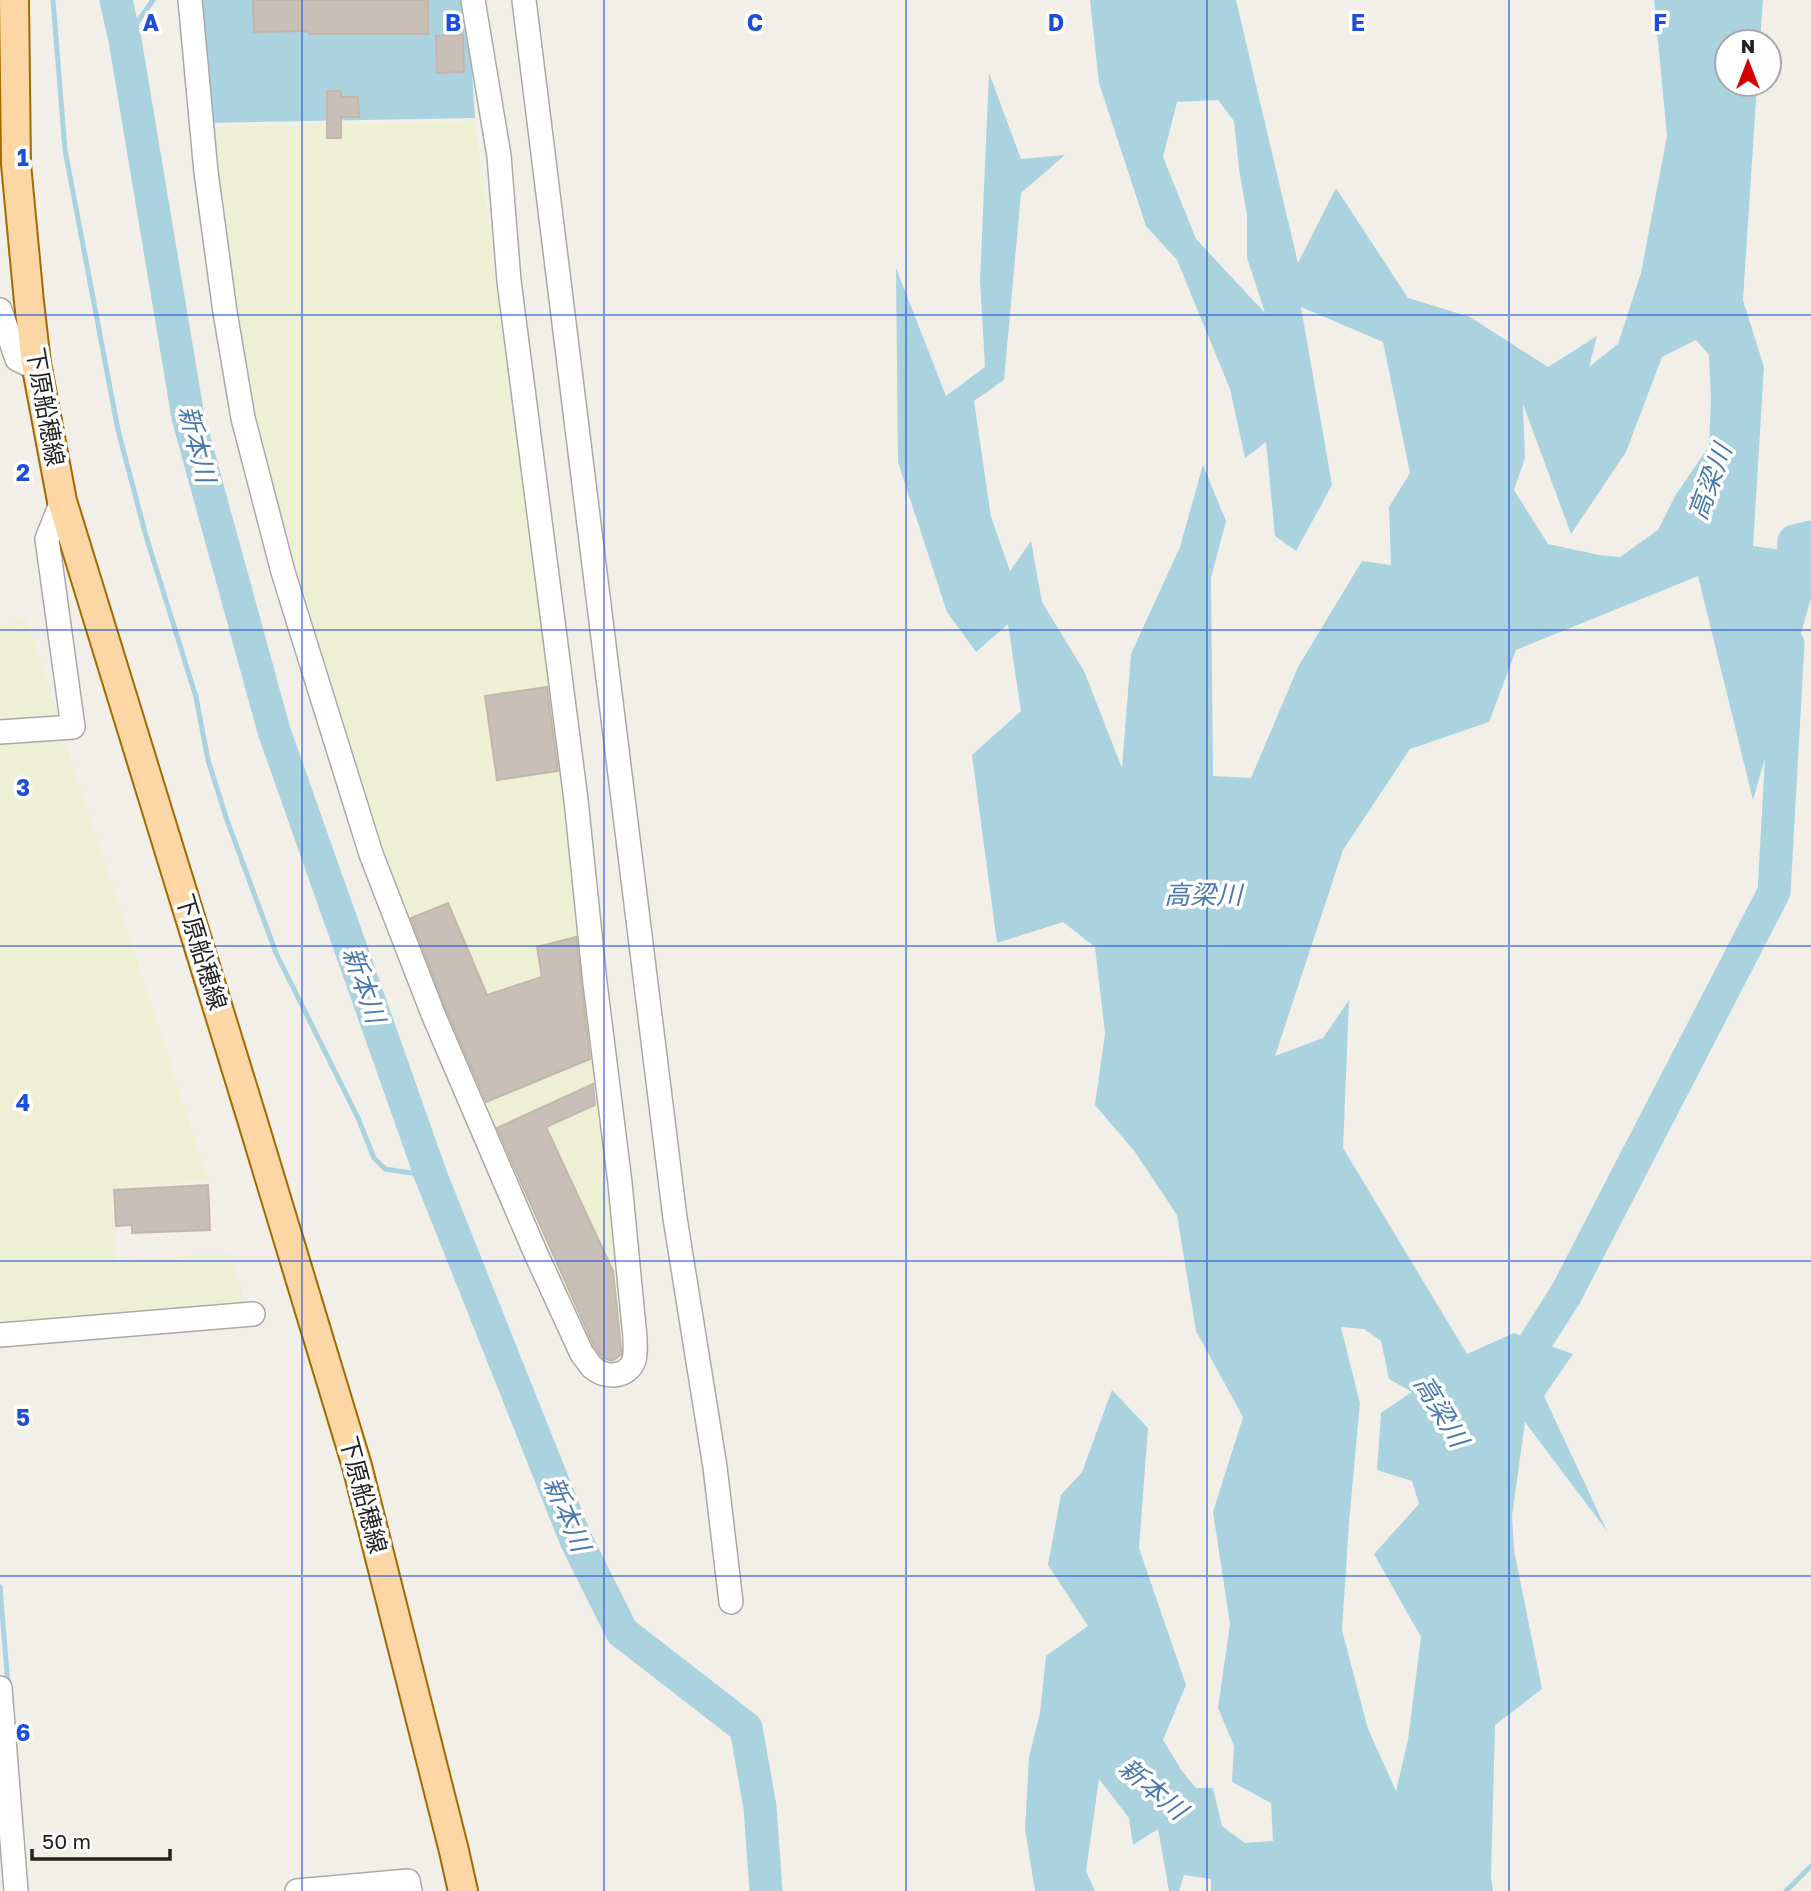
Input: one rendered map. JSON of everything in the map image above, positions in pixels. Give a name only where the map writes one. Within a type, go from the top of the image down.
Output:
[{"type":"main road","name":"下原船穂線","points":[[13,0],[16,164],[36,363],[62,500],[357,1466],[463,1891]]},
{"type":"street","points":[[190,0],[208,185],[243,418],[283,572],[359,816],[433,1014],[536,1254],[583,1354],[593,1368],[606,1375],[619,1375],[630,1368],[635,1358],[620,1183],[574,788],[509,281],[499,156],[472,0]]},
{"type":"street","points":[[524,0],[675,1218],[715,1467],[731,1602]]},
{"type":"street","points":[[0,310],[17,359],[27,364],[36,363]]},
{"type":"street","points":[[0,732],[72,727],[47,539],[62,500]]},
{"type":"street","points":[[0,1335],[253,1314]]},
{"type":"street","points":[[0,1688],[16,1891]]},
{"type":"street","points":[[297,1891],[408,1881],[410,1891]]},
{"type":"green space","points":[[475,121],[527,513],[547,638],[578,894],[593,1067],[617,1209],[631,1350],[615,1369],[599,1363],[588,1343],[400,911],[345,753],[244,392],[208,127]]},
{"type":"green space","points":[[26,617],[60,719],[0,724],[0,624],[15,624],[15,618]]},
{"type":"green space","points":[[64,738],[209,1181],[111,1188],[117,1260],[230,1254],[246,1305],[0,1326],[0,742]]},
{"type":"water","points":[[199,0],[467,0],[475,118],[206,123]]},
{"type":"water","name":"高梁川","points":[[1090,0],[1236,0],[1298,263],[1336,188],[1408,298],[1470,317],[1548,367],[1597,336],[1589,367],[1618,344],[1641,273],[1667,136],[1654,0],[1763,0],[1761,28],[1713,28],[1713,98],[1756,98],[1743,300],[1764,367],[1753,546],[1811,554],[1811,598],[1753,800],[1698,576],[1516,650],[1489,722],[1410,749],[1343,850],[1275,1056],[1323,1038],[1349,1000],[1343,1148],[1467,1354],[1514,1333],[1573,1354],[1544,1396],[1607,1531],[1525,1422],[1512,1516],[1514,1550],[1542,1689],[1495,1725],[1491,1877],[1493,1891],[1211,1891],[1211,1879],[1184,1875],[1179,1891],[1169,1891],[1158,1829],[1133,1845],[1129,1818],[1099,1779],[1086,1871],[1095,1891],[1035,1891],[1025,1829],[1029,1757],[1040,1713],[1046,1656],[1088,1626],[1048,1565],[1061,1495],[1082,1472],[1112,1390],[1148,1428],[1139,1548],[1186,1685],[1163,1740],[1196,1788],[1213,1788],[1222,1826],[1245,1843],[1273,1841],[1271,1803],[1232,1782],[1234,1746],[1218,1708],[1230,1624],[1213,1512],[1243,1417],[1196,1331],[1177,1215],[1135,1152],[1095,1105],[1105,1034],[1095,947],[1063,922],[997,943],[972,755],[1021,711],[1008,624],[976,652],[947,612],[898,462],[896,268],[946,396],[985,367],[980,281],[989,73],[1021,159],[1065,155],[1021,193],[1004,380],[974,401],[991,517],[1010,571],[1031,541],[1042,602],[1084,671],[1122,768],[1131,654],[1180,547],[1203,465],[1226,521],[1211,578],[1213,776],[1251,778],[1298,667],[1362,561],[1391,565],[1389,507],[1410,473],[1383,342],[1301,307],[1332,485],[1296,551],[1275,536],[1266,442],[1245,458],[1230,389],[1177,260],[1146,226],[1099,83]],"holes":[[[1218,100],[1234,121],[1247,216],[1247,258],[1265,313],[1196,239],[1163,157],[1177,102]],[[1696,340],[1709,355],[1709,446],[1675,496],[1658,530],[1620,557],[1548,544],[1514,490],[1525,458],[1523,404],[1571,534],[1626,452],[1662,357]],[[1341,1327],[1364,1329],[1381,1341],[1389,1379],[1412,1392],[1381,1413],[1377,1470],[1412,1481],[1419,1504],[1374,1554],[1421,1637],[1408,1740],[1396,1791],[1368,1729],[1342,1630],[1360,1403]]]},
{"type":"building","points":[[253,0],[428,0],[428,34],[254,32]]},
{"type":"building","points":[[463,35],[464,72],[437,73],[436,36]]},
{"type":"building","points":[[327,91],[341,91],[341,97],[358,97],[359,117],[341,117],[341,138],[327,138]]},
{"type":"building","points":[[547,687],[558,771],[497,780],[485,696]]},
{"type":"building","points":[[448,903],[487,995],[542,977],[537,947],[576,937],[590,1059],[486,1102],[411,918]]},
{"type":"building","points":[[593,1084],[595,1105],[546,1127],[613,1271],[621,1355],[612,1361],[603,1358],[594,1346],[497,1128]]},
{"type":"building","points":[[208,1185],[210,1230],[132,1233],[132,1225],[116,1226],[114,1190]]},
{"type":"waterway","points":[[53,0],[65,150],[118,430],[146,536],[196,697],[208,760],[227,820],[276,953],[358,1118],[374,1158],[385,1169],[431,1176]]},
{"type":"waterway","name":"新本川","points":[[116,0],[188,417],[274,731],[431,1176],[576,1540],[622,1632],[746,1728],[760,1807],[766,1891]]},
{"type":"waterway","points":[[125,40],[153,0]]},
{"type":"waterway","points":[[1791,597],[1794,541],[1811,537]]},
{"type":"waterway","points":[[1513,1377],[1566,1294],[1774,892],[1788,644]]},
{"type":"waterway","points":[[0,1587],[8,1685]]},
{"type":"waterway","points":[[1786,1891],[1811,1866]]}]
